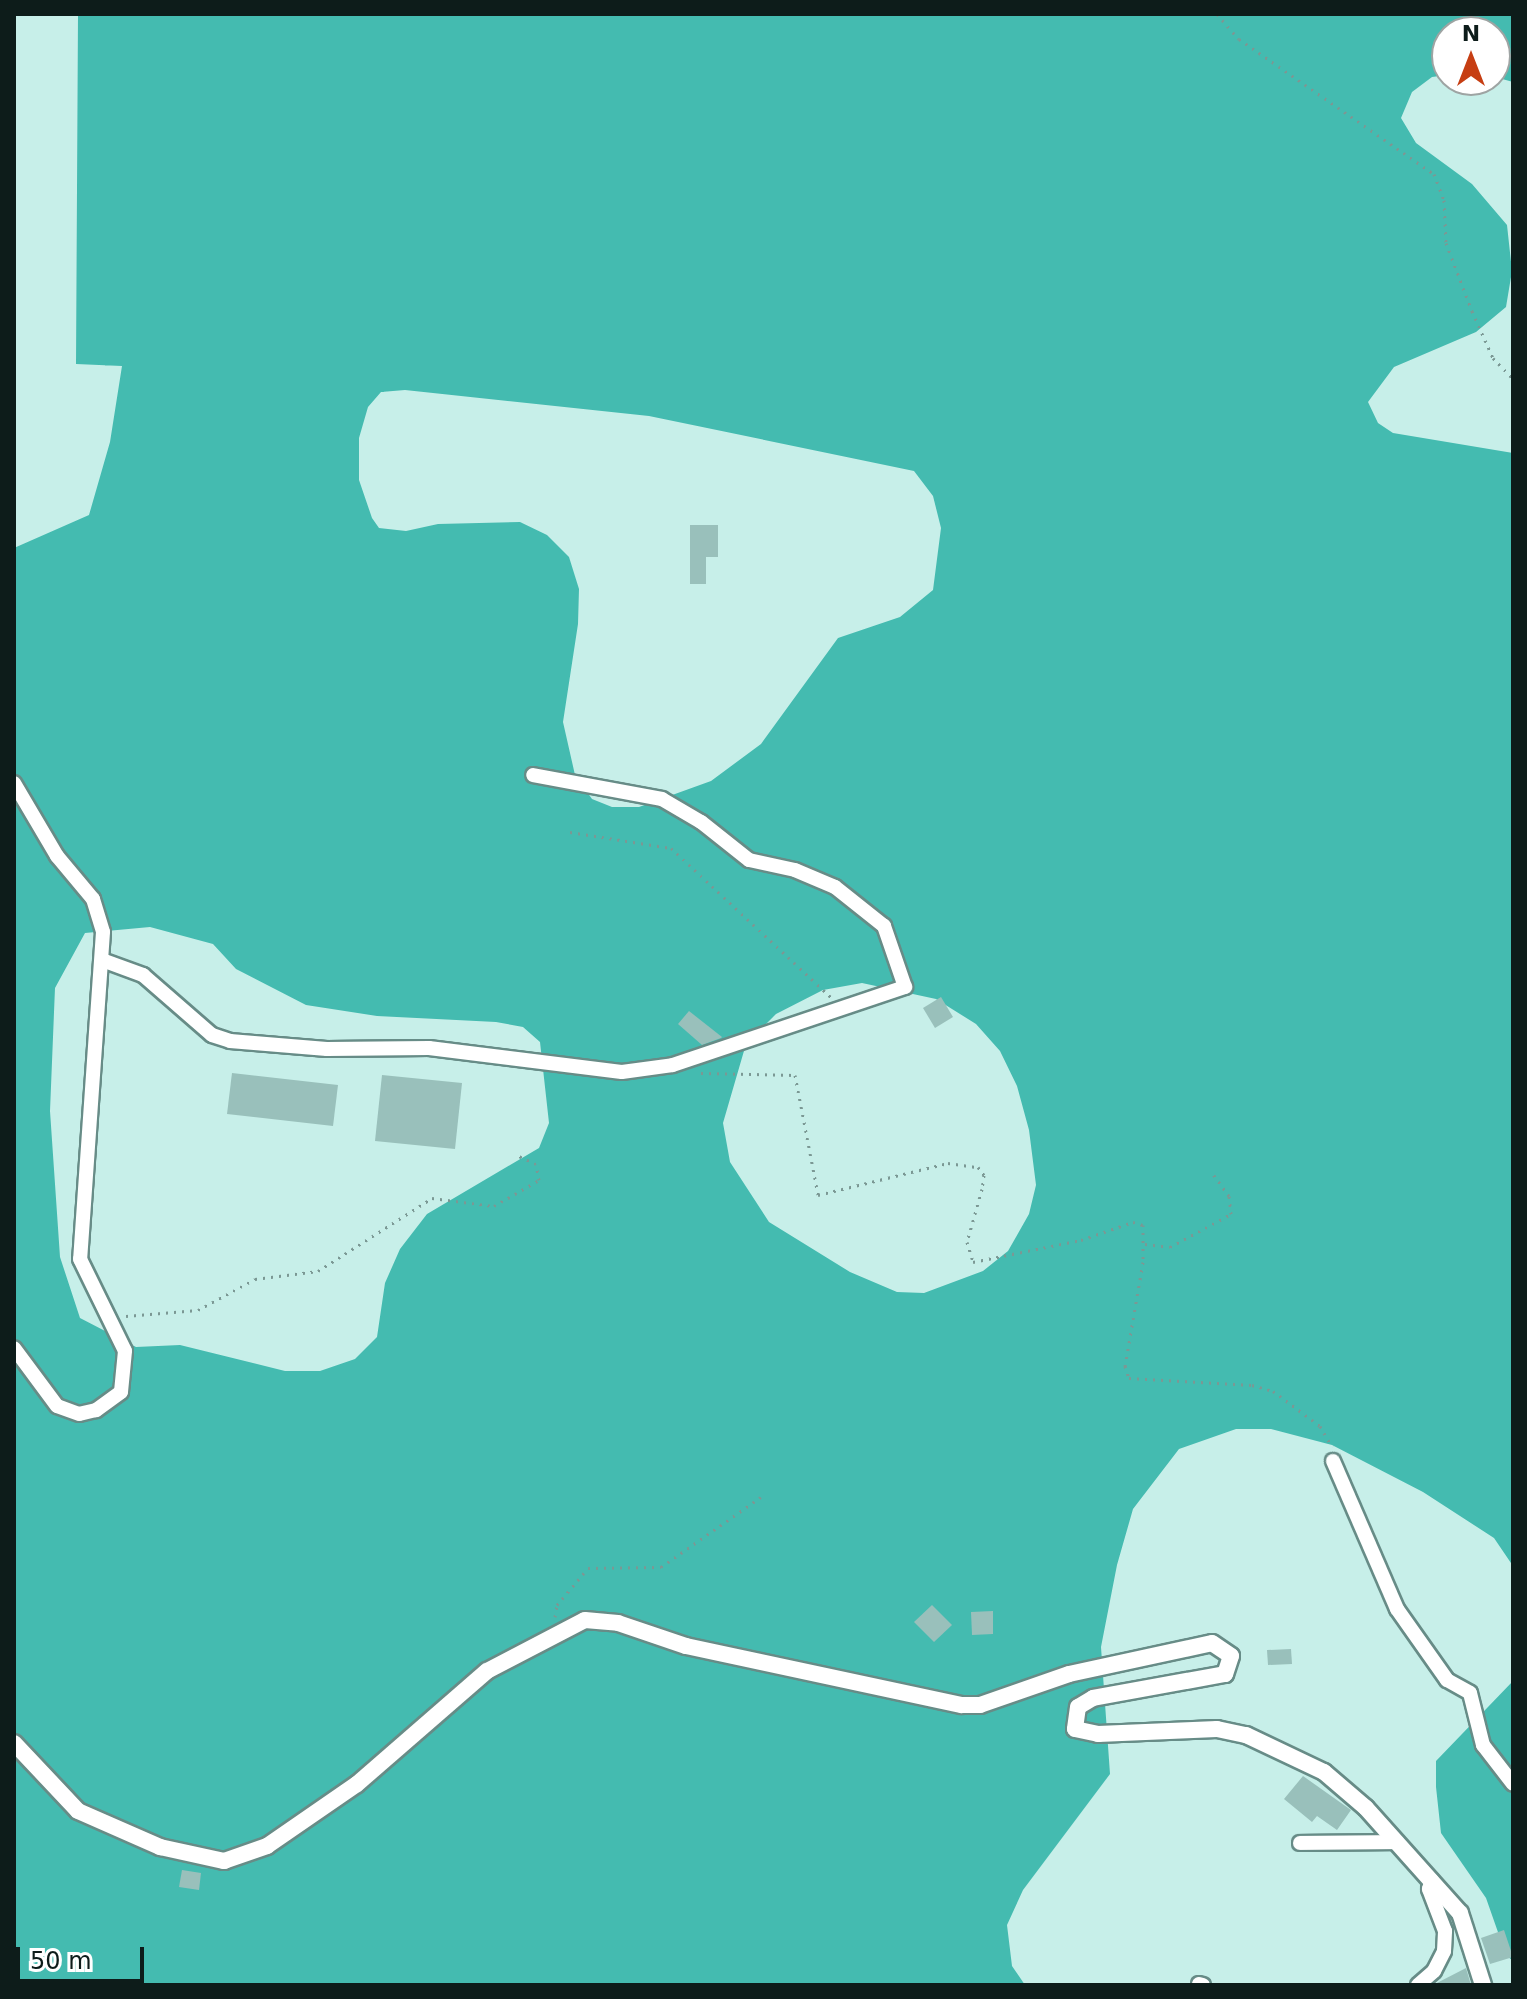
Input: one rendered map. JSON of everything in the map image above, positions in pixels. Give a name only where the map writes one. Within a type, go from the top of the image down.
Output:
[{"type":"street","points":[[102,960],[143,975],[212,1035],[246,1044],[429,1048],[622,1072],[670,1066],[905,987],[884,926],[858,902],[795,870],[749,860],[701,822],[662,799],[533,775]]},
{"type":"street","points":[[14,783],[57,856],[93,899],[103,932],[80,1259],[125,1351],[126,1371],[121,1392],[96,1410],[79,1414],[57,1406],[14,1348]]},
{"type":"street","points":[[1333,1461],[1397,1609],[1447,1680],[1470,1693],[1483,1745],[1513,1784]]},
{"type":"street","points":[[14,1743],[78,1811],[195,1857],[224,1861],[247,1856],[357,1784],[487,1671],[552,1633],[585,1620],[618,1623],[686,1646],[962,1705],[980,1705],[1069,1674],[1212,1643],[1231,1656],[1225,1674],[1093,1698],[1078,1707],[1075,1729],[1098,1734],[1217,1729],[1246,1735],[1324,1772],[1397,1842],[1460,1913],[1483,1985]]},
{"type":"street","points":[[1300,1843],[1397,1842]]},
{"type":"street","points":[[1418,1985],[1434,1971],[1444,1951],[1445,1931],[1429,1889],[1432,1880]]},
{"type":"path","points":[[1217,14],[1239,39],[1434,174],[1444,200],[1446,243],[1472,311],[1493,358],[1513,379]]},
{"type":"path","points":[[570,832],[671,848],[843,1007]]},
{"type":"path","points":[[670,1066],[688,1073],[795,1075],[818,1195],[948,1163],[978,1167],[984,1175],[982,1189],[967,1242],[973,1262],[1081,1240],[1133,1222],[1146,1230],[1125,1366],[1129,1378],[1252,1385],[1273,1391],[1320,1426],[1330,1438],[1333,1461]]},
{"type":"path","points":[[110,1316],[178,1315],[198,1310],[255,1279],[318,1271],[432,1198],[494,1206],[539,1180],[536,1164],[517,1155]]},
{"type":"path","points":[[1145,1244],[1176,1245],[1231,1214],[1229,1196],[1213,1174]]},
{"type":"path","points":[[552,1633],[557,1605],[576,1576],[588,1568],[661,1567],[761,1497]]},
{"type":"shaded area","points":[[78,14],[1513,14],[1513,82],[1511,16],[1431,16],[1431,78],[1412,92],[1401,118],[1416,143],[1472,184],[1507,225],[1512,271],[1506,307],[1476,332],[1394,367],[1368,402],[1378,423],[1393,433],[1513,453],[1513,1566],[1494,1538],[1423,1492],[1332,1445],[1271,1429],[1236,1429],[1179,1449],[1133,1509],[1117,1565],[1101,1647],[1110,1774],[1023,1890],[1007,1925],[1012,1966],[1025,1985],[14,1985],[14,548],[89,515],[110,442],[122,366],[76,364]],"holes":[[[405,390],[649,416],[914,471],[933,496],[941,528],[933,590],[900,617],[838,638],[761,744],[711,781],[639,807],[612,807],[592,799],[575,775],[563,722],[578,624],[579,589],[569,557],[547,535],[520,522],[438,524],[406,531],[379,528],[372,518],[359,480],[359,438],[368,407],[381,392]],[[150,927],[213,944],[236,969],[306,1005],[377,1016],[496,1022],[523,1027],[540,1042],[549,1123],[539,1148],[427,1214],[400,1249],[385,1283],[377,1337],[355,1359],[320,1371],[285,1371],[180,1345],[136,1347],[80,1318],[60,1257],[50,1111],[55,988],[85,933]],[[862,983],[936,999],[976,1024],[1000,1051],[1017,1086],[1029,1130],[1036,1185],[1029,1214],[1008,1251],[983,1271],[924,1293],[897,1292],[850,1272],[769,1222],[730,1162],[723,1123],[746,1044],[776,1014],[823,990]]]},
{"type":"shaded area","points":[[1513,1681],[1513,1961],[1506,1955],[1486,1898],[1441,1833],[1436,1761]]},
{"type":"building","points":[[690,525],[718,525],[718,557],[706,557],[706,584],[690,584]]},
{"type":"building","points":[[941,997],[953,1017],[935,1028],[923,1008]]},
{"type":"building","points":[[689,1011],[722,1037],[702,1045],[678,1024]]},
{"type":"building","points":[[232,1073],[338,1085],[333,1126],[227,1114]]},
{"type":"building","points":[[382,1075],[462,1083],[455,1149],[375,1141]]},
{"type":"building","points":[[932,1605],[952,1625],[934,1642],[914,1622]]},
{"type":"building","points":[[993,1611],[993,1634],[972,1635],[971,1612]]},
{"type":"building","points":[[1291,1649],[1292,1664],[1268,1665],[1267,1650]]},
{"type":"building","points":[[1303,1776],[1351,1810],[1337,1830],[1317,1816],[1312,1822],[1284,1799]]},
{"type":"building","points":[[182,1870],[201,1873],[199,1890],[179,1887]]},
{"type":"building","points":[[1504,1930],[1513,1957],[1490,1964],[1481,1938]]},
{"type":"building","points":[[1466,1968],[1471,1985],[1433,1985]]}]
